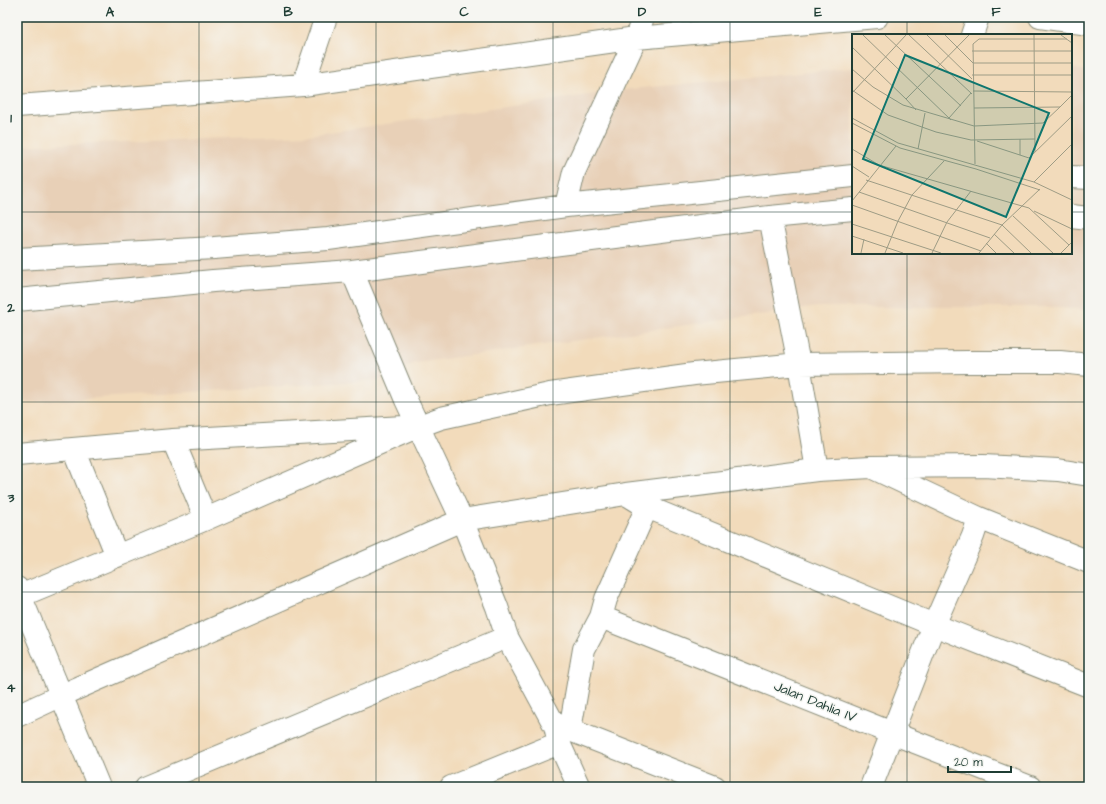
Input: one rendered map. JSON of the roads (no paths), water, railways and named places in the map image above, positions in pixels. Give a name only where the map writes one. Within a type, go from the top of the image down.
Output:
[{"type":"street","points":[[303,85],[326,17]]},
{"type":"street","points":[[566,206],[574,172],[636,38],[643,17]]},
{"type":"street","points":[[17,106],[303,85],[636,38],[877,17]]},
{"type":"street","points":[[972,34],[978,17]]},
{"type":"street","points":[[1040,17],[1089,24]]},
{"type":"street","points":[[17,259],[214,248],[328,239],[566,206],[852,176]]},
{"type":"street","points":[[1072,176],[1089,178]]},
{"type":"street","points":[[17,300],[213,281],[345,271],[770,217],[852,209]]},
{"type":"street","points":[[1072,216],[1089,218]]},
{"type":"street","points":[[770,217],[799,364],[817,470]]},
{"type":"street","points":[[328,239],[345,271],[419,426],[462,520],[508,637],[561,733],[579,787]]},
{"type":"street","points":[[99,787],[19,592],[117,556],[206,519],[419,426],[441,418],[550,394],[694,374],[799,364],[1060,362],[1089,365]]},
{"type":"street","points":[[17,454],[173,440],[419,426]]},
{"type":"street","points":[[173,440],[206,519]]},
{"type":"street","points":[[74,449],[117,556]]},
{"type":"street","points":[[17,716],[462,520],[626,494],[817,470],[871,467],[983,466],[1058,470],[1089,475]]},
{"type":"street","points":[[871,467],[979,518],[1089,562]]},
{"type":"street","points":[[626,494],[648,507],[934,625],[1089,686]]},
{"type":"street","points":[[561,733],[584,649],[601,617],[606,599],[648,507]]},
{"type":"street","points":[[871,787],[934,625],[973,536],[979,518]]},
{"type":"street","name":"Jalan Dahlia IV","points":[[601,617],[1030,787]]},
{"type":"street","points":[[146,787],[508,637]]},
{"type":"street","points":[[451,787],[561,733],[715,787]]}]
